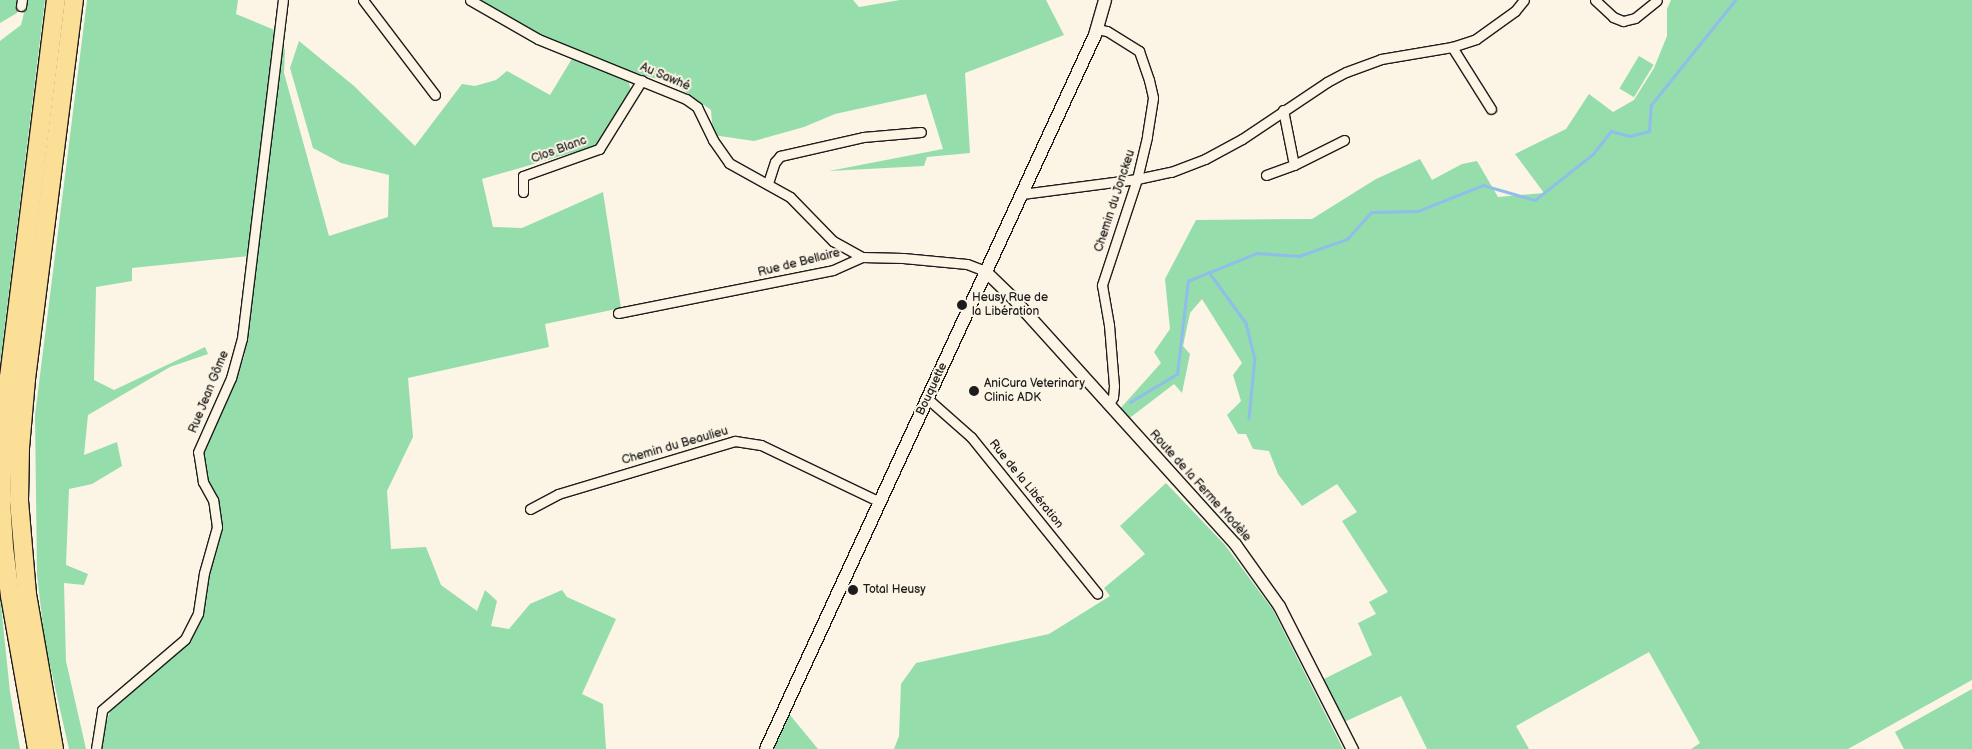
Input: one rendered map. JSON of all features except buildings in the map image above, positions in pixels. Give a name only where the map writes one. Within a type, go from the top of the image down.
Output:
[{"type":"highway","points":[[33,749],[4,547],[1,500],[8,377],[56,0]]},
{"type":"highway","points":[[54,749],[27,594],[21,547],[19,491],[26,378],[74,0]]},
{"type":"highway","points":[[21,660],[37,749]]},
{"type":"main road","name":"Bouquette","points":[[766,749],[1098,29],[1105,0]]},
{"type":"street","name":"Rue Jean Gôme","points":[[96,749],[102,710],[185,639],[198,612],[204,573],[217,527],[213,500],[203,482],[198,452],[231,378],[242,338],[283,0]]},
{"type":"street","points":[[362,0],[435,95]]},
{"type":"street","name":"Au Sawhé","points":[[470,0],[538,39],[686,99],[697,107],[713,140],[729,163],[768,183],[790,197],[833,241],[862,257]]},
{"type":"street","points":[[1022,194],[1137,179],[1170,172],[1242,140],[1283,110],[1346,72],[1381,59],[1419,51],[1452,47],[1476,39],[1515,11],[1524,0]]},
{"type":"street","points":[[1595,0],[1613,17],[1624,21],[1636,18],[1657,0]]},
{"type":"street","name":"Chemin du Jonckeu","points":[[1098,29],[1107,31],[1139,51],[1149,80],[1152,98],[1147,137],[1137,179],[1102,285],[1109,325],[1114,386],[1113,397],[1109,404]]},
{"type":"street","points":[[1452,47],[1491,109]]},
{"type":"street","name":"Clos Blanc","points":[[524,192],[523,176],[599,148],[642,80]]},
{"type":"street","points":[[1283,110],[1294,165]]},
{"type":"street","points":[[768,183],[775,162],[780,156],[863,137],[921,132]]},
{"type":"street","points":[[1266,175],[1294,165],[1344,140]]},
{"type":"street","name":"Rue de Bellaire","points":[[618,313],[824,272],[862,257],[903,258],[967,264],[986,271]]},
{"type":"street","name":"Route de la Ferme Modèle","points":[[986,271],[1011,296],[1241,552],[1279,606],[1352,749]]},
{"type":"street","name":"Rue de la Libération","points":[[928,399],[971,437],[1097,593]]},
{"type":"street","name":"Chemin du Beaulieu","points":[[530,509],[558,494],[736,441],[761,445],[880,502]]},
{"type":"green space","points":[[0,0],[19,0],[17,13],[0,23]]},
{"type":"green space","points":[[27,0],[45,0],[0,365],[0,41],[21,25]]},
{"type":"green space","points":[[87,0],[238,0],[236,14],[277,31],[269,112],[258,167],[249,256],[132,268],[132,281],[96,287],[94,380],[114,390],[205,347],[208,354],[170,367],[88,415],[84,455],[117,442],[122,466],[92,484],[69,489],[66,565],[88,574],[84,585],[64,583],[66,661],[86,749],[69,749],[45,643],[37,575],[35,415]]},
{"type":"green space","points":[[477,0],[853,0],[859,7],[900,0],[1046,0],[1064,35],[965,73],[970,153],[927,157],[924,166],[829,171],[943,149],[926,94],[835,114],[804,127],[754,141],[713,135],[711,110],[673,83],[631,72],[541,39]]},
{"type":"green space","points":[[1671,0],[1972,0],[1972,680],[1848,749],[1691,749],[1700,743],[1649,652],[1516,726],[1529,749],[1427,749],[1401,696],[1342,723],[1322,680],[1372,655],[1358,623],[1376,614],[1369,602],[1388,592],[1342,521],[1357,512],[1337,484],[1302,506],[1278,474],[1269,451],[1253,449],[1246,434],[1238,434],[1227,415],[1241,401],[1233,375],[1242,363],[1202,299],[1190,313],[1183,346],[1190,354],[1182,393],[1174,384],[1127,420],[1118,411],[1161,363],[1154,352],[1170,329],[1165,279],[1196,220],[1312,219],[1376,179],[1420,159],[1432,180],[1462,164],[1477,161],[1498,197],[1544,193],[1515,154],[1566,129],[1589,94],[1613,112],[1634,100],[1654,68],[1667,36],[1667,9]]},
{"type":"green space","points":[[299,41],[354,86],[415,146],[462,84],[475,86],[496,80],[507,71],[550,95],[573,57],[628,80],[631,90],[619,112],[595,146],[482,179],[493,227],[522,228],[603,192],[621,308],[545,324],[549,347],[408,378],[413,437],[387,491],[391,549],[426,547],[441,585],[477,611],[485,590],[497,601],[491,626],[509,629],[530,604],[562,590],[567,597],[616,619],[582,694],[603,704],[606,749],[102,749],[101,736],[110,712],[134,687],[187,642],[195,630],[205,601],[210,563],[219,526],[220,504],[206,478],[203,456],[244,357],[279,85],[281,48],[285,49],[284,73],[329,236],[388,217],[389,175],[341,163],[313,148],[290,68]]},
{"type":"green space","points":[[1639,56],[1654,65],[1634,97],[1619,89]]},
{"type":"green space","points":[[1166,483],[1225,545],[1273,610],[1343,749],[894,749],[899,736],[901,684],[916,663],[1049,634],[1110,596],[1104,588],[1145,554],[1120,526]]},
{"type":"green space","points":[[0,595],[10,692],[20,749],[0,749]]},
{"type":"green space","points":[[1972,689],[1972,749],[1904,749],[1895,732]]},
{"type":"green space","points":[[790,715],[818,749],[774,749]]},
{"type":"waterway","points":[[1130,402],[1177,374],[1188,281],[1257,253],[1299,256],[1347,239],[1371,212],[1418,211],[1483,185],[1535,200],[1593,154],[1611,131],[1630,136],[1649,131],[1651,105],[1735,0]]},
{"type":"waterway","points":[[1209,272],[1246,323],[1255,358],[1249,418]]},
{"type":"place","name":"Heusy Rue de la Libération","points":[[962,305]]},
{"type":"place","name":"AniCura Veterinary Clinic ADK","points":[[974,391]]},
{"type":"place","name":"Total Heusy","points":[[853,590]]}]
